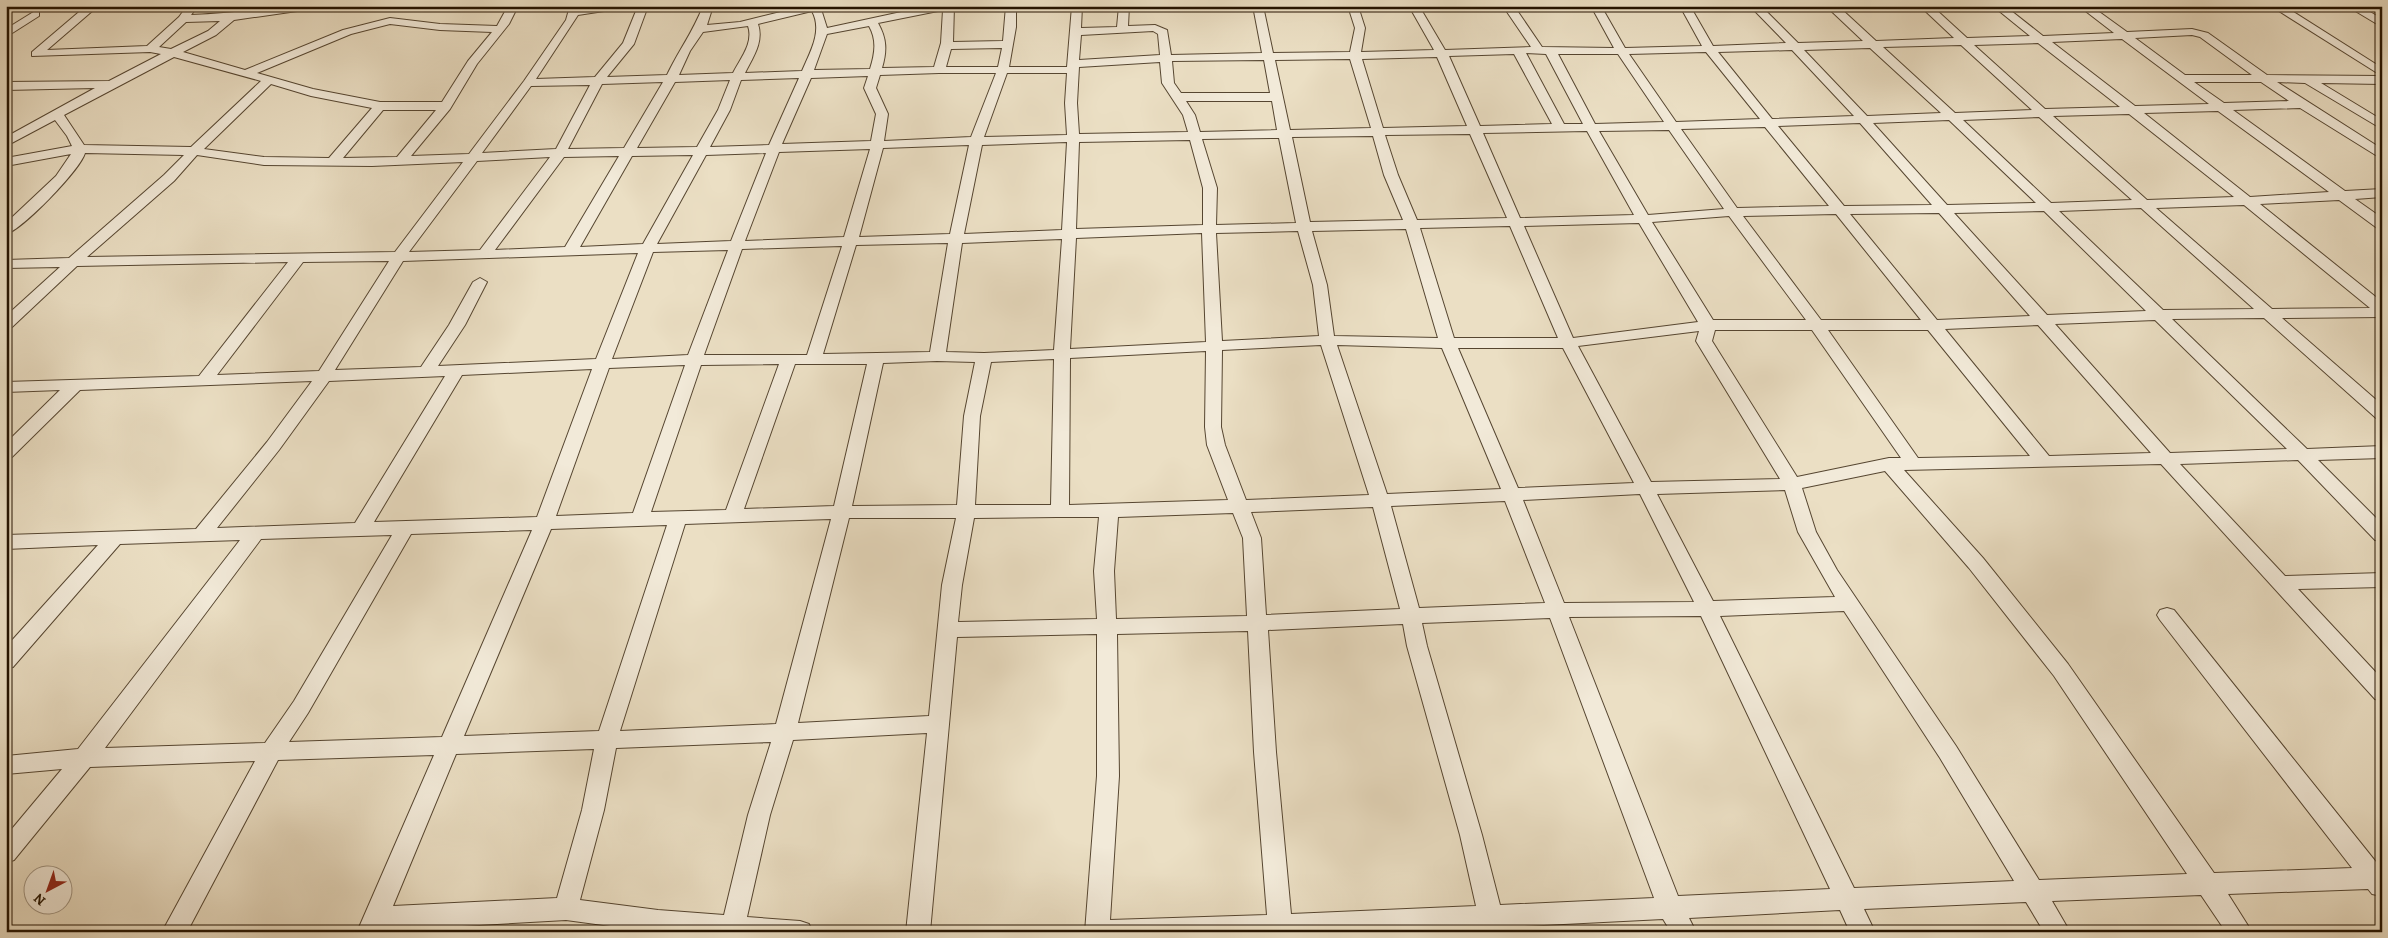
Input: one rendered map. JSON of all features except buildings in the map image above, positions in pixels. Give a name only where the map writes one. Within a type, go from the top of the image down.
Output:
[{"type":"street","points":[[93,6],[36,54],[150,49],[173,52],[311,92],[380,106],[446,106]]},
{"type":"street","points":[[150,49],[183,19],[193,6]]},
{"type":"street","points":[[183,19],[231,17],[311,6]]},
{"type":"street","points":[[401,160],[446,106],[472,63],[510,16],[513,6]]},
{"type":"street","points":[[201,535],[273,446],[324,376],[399,256],[528,83],[574,9],[617,6]]},
{"type":"street","points":[[484,254],[560,153],[598,80],[628,44],[644,6]]},
{"type":"street","points":[[823,32],[945,6]]},
{"type":"street","points":[[939,70],[946,46],[949,6]]},
{"type":"street","points":[[938,356],[956,238],[976,141],[1003,70],[1008,44],[1011,6]]},
{"type":"street","points":[[1060,512],[1062,353],[1073,138],[1071,103],[1078,6]]},
{"type":"street","points":[[1122,29],[1124,6]]},
{"type":"street","points":[[1258,6],[1270,55],[1283,134],[1304,228],[1320,285],[1327,340],[1380,500],[1420,655],[1471,835],[1491,924]]},
{"type":"street","points":[[1353,6],[1360,28],[1355,56],[1391,175],[1412,225],[1447,341],[1512,495],[1670,908],[1684,932]]},
{"type":"street","points":[[1414,6],[1442,54],[1568,343],[1680,553],[1863,932]]},
{"type":"street","points":[[1508,6],[1545,50],[1644,218],[1653,237],[1708,325],[1704,341],[1792,484],[1807,532],[1848,604],[1948,752],[2058,932]]},
{"type":"street","points":[[1596,6],[1622,51],[1732,212],[1816,323],[1913,463]]},
{"type":"street","points":[[1684,6],[1709,49],[2044,462]]},
{"type":"street","points":[[1756,6],[1792,46],[1831,83],[2166,459],[2382,693]]},
{"type":"street","points":[[1831,6],[2048,207],[2301,453],[2382,535]]},
{"type":"street","points":[[1925,6],[2143,204],[2382,414]]},
{"type":"street","points":[[1998,6],[2382,311]]},
{"type":"street","points":[[2084,6],[2382,225]]},
{"type":"street","points":[[2276,6],[2382,73]]},
{"type":"street","points":[[2352,6],[2382,24]]},
{"type":"street","points":[[570,252],[626,152],[671,79],[684,51],[700,29],[712,7]]},
{"type":"street","points":[[640,519],[694,360],[774,148],[823,32],[816,7],[752,23],[700,29]]},
{"type":"street","points":[[6,34],[35,14]]},
{"type":"street","points":[[6,142],[111,84],[212,33],[231,17]]},
{"type":"street","points":[[244,74],[354,30],[390,21],[440,27],[500,29]]},
{"type":"street","points":[[814,359],[877,145],[882,114],[872,98],[870,88],[881,53],[879,34],[872,22]]},
{"type":"street","points":[[752,23],[756,39],[703,151],[647,249],[602,363],[544,523],[501,628],[448,745],[372,925],[566,909],[658,921],[768,928],[800,932]]},
{"type":"street","points":[[1077,32],[1122,29],[1160,29],[1163,32],[1168,82],[1189,115],[1210,188],[1208,254],[1214,345],[1213,427],[1216,445],[1252,538],[1256,621],[1281,928]]},
{"type":"street","points":[[528,83],[939,70],[1003,70],[1073,67],[1166,58],[1270,55],[1355,56],[1518,50],[1622,51],[1709,49],[2199,33],[2300,104],[2382,155]]},
{"type":"street","points":[[946,46],[1008,44]]},
{"type":"street","points":[[1518,50],[1560,128]]},
{"type":"street","points":[[2183,78],[2310,81],[2382,80]]},
{"type":"street","points":[[6,326],[74,261],[169,178],[270,80]]},
{"type":"street","points":[[2310,81],[2382,125]]},
{"type":"street","points":[[6,86],[111,84]]},
{"type":"street","points":[[1178,97],[1276,97]]},
{"type":"street","points":[[6,162],[79,149],[194,152],[264,161],[333,162],[560,153],[703,151],[1073,138],[1673,126],[2300,104]]},
{"type":"street","points":[[333,162],[380,106]]},
{"type":"street","points":[[6,230],[79,157],[79,149],[68,129],[56,114]]},
{"type":"street","points":[[6,132],[34,126]]},
{"type":"street","points":[[6,264],[74,261],[570,252],[1119,231],[1304,228],[1644,218],[1732,212],[2048,207],[2245,201],[2382,193]]},
{"type":"street","points":[[204,381],[298,258]]},
{"type":"street","points":[[426,372],[457,324],[480,282]]},
{"type":"street","points":[[6,387],[204,381],[694,360],[876,359],[938,356],[984,358],[1327,340],[1395,343],[1447,341],[1568,343],[1708,325],[1816,323],[1934,325],[2160,315],[2382,311]]},
{"type":"street","points":[[918,932],[947,630],[956,558],[966,511],[972,416],[984,358]]},
{"type":"street","points":[[733,927],[759,815],[785,732],[814,625],[834,535],[842,512],[876,359]]},
{"type":"street","points":[[733,516],[789,360]]},
{"type":"street","points":[[360,530],[456,371]]},
{"type":"street","points":[[6,453],[76,384]]},
{"type":"street","points":[[6,542],[842,512],[1109,511],[1646,488],[1761,486],[1792,484],[1889,464],[2044,462],[2382,452]]},
{"type":"street","points":[[1889,464],[1976,563],[2061,670],[2240,932]]},
{"type":"street","points":[[1097,932],[1108,776],[1108,627],[1104,572],[1109,511]]},
{"type":"street","points":[[566,909],[593,810],[607,740],[678,518]]},
{"type":"street","points":[[174,932],[271,752],[302,707],[405,528]]},
{"type":"street","points":[[6,854],[84,758],[256,533]]},
{"type":"street","points":[[6,661],[115,538]]},
{"type":"street","points":[[2279,583],[2382,580]]},
{"type":"street","points":[[947,630],[1179,626],[1256,621],[1556,610],[1706,609],[1848,604]]},
{"type":"street","points":[[2167,615],[2379,881]]},
{"type":"street","points":[[6,765],[84,758],[607,740],[938,724]]},
{"type":"street","points":[[1105,932],[1491,924],[1670,908],[1944,894],[2379,881]]}]
